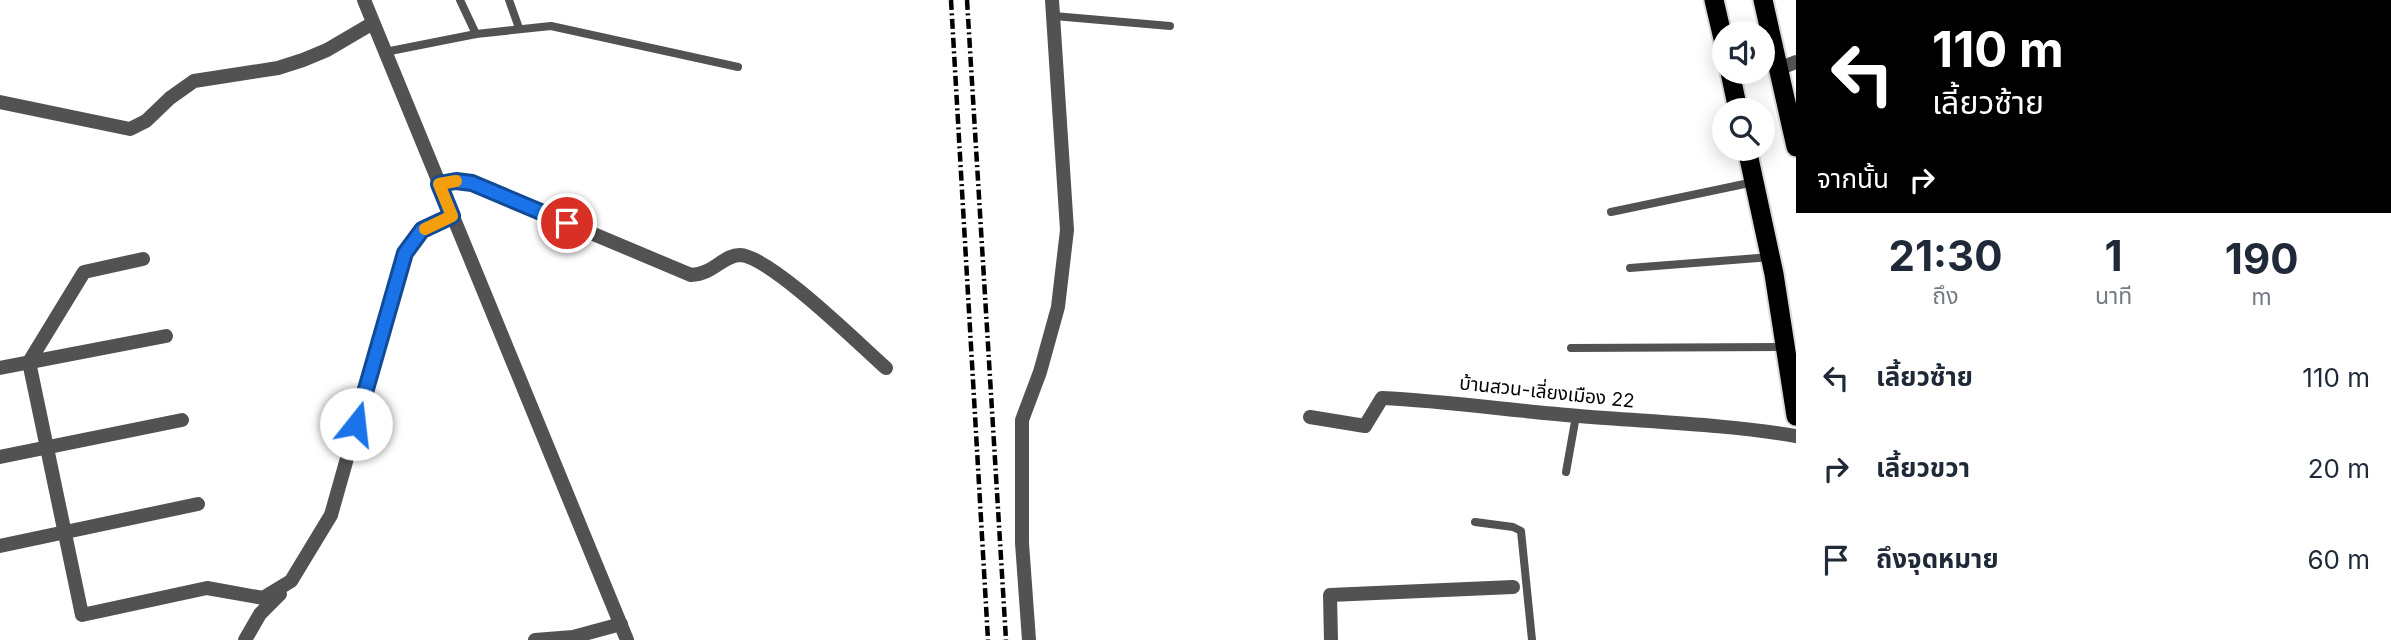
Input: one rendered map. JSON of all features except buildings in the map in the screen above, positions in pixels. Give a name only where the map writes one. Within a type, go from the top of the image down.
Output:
[{"type":"highway","points":[[1714,0],[1719,21]]},
{"type":"highway","points":[[1763,0],[1787,65],[1796,147]]},
{"type":"highway","points":[[1750,161],[1771,257],[1796,416]]},
{"type":"street","points":[[364,0],[627,640]]},
{"type":"street","points":[[1029,640],[1022,543],[1022,420],[1040,372],[1058,307],[1067,230],[1052,0]]},
{"type":"street","points":[[0,102],[130,129],[146,121],[194,80],[278,68],[327,50],[373,23]]},
{"type":"street","points":[[439,184],[456,181],[472,183],[691,275],[703,275],[728,258],[741,255],[754,259],[793,283],[886,368]]},
{"type":"street","points":[[246,640],[260,614],[291,581],[331,515],[405,253],[422,230],[452,216]]},
{"type":"street","points":[[143,258],[84,272],[29,362],[82,615],[206,588],[263,598],[291,581]]},
{"type":"street","points":[[0,368],[166,335]]},
{"type":"street","name":"บ้านสวน-เลี่ยงเมือง 22","points":[[1310,417],[1365,426],[1382,398],[1441,400],[1576,416],[1759,430],[1796,436]]},
{"type":"street","points":[[0,457],[182,420]]},
{"type":"street","points":[[0,546],[198,504]]},
{"type":"street","points":[[1331,640],[1330,595],[1513,587]]},
{"type":"street","points":[[535,640],[573,637],[621,624]]},
{"type":"lane","points":[[460,0],[476,34]]},
{"type":"lane","points":[[509,0],[519,28]]},
{"type":"lane","points":[[1054,16],[1170,26]]},
{"type":"lane","points":[[385,52],[476,34],[551,26],[738,67]]},
{"type":"lane","points":[[1611,212],[1754,182]]},
{"type":"lane","points":[[1630,268],[1771,257]]},
{"type":"lane","points":[[1571,348],[1785,347]]},
{"type":"lane","points":[[1566,472],[1576,416]]},
{"type":"lane","points":[[1475,522],[1513,527],[1521,531],[1532,640]]},
{"type":"railway","points":[[951,0],[988,640]]},
{"type":"railway","points":[[967,0],[1006,640]]},
{"type":"slow traffic","points":[[425,229],[452,216],[439,184],[456,181]]},
{"type":"route","points":[[356,424],[405,253],[422,230],[452,216],[439,184],[456,181],[472,183],[567,223]]}]
